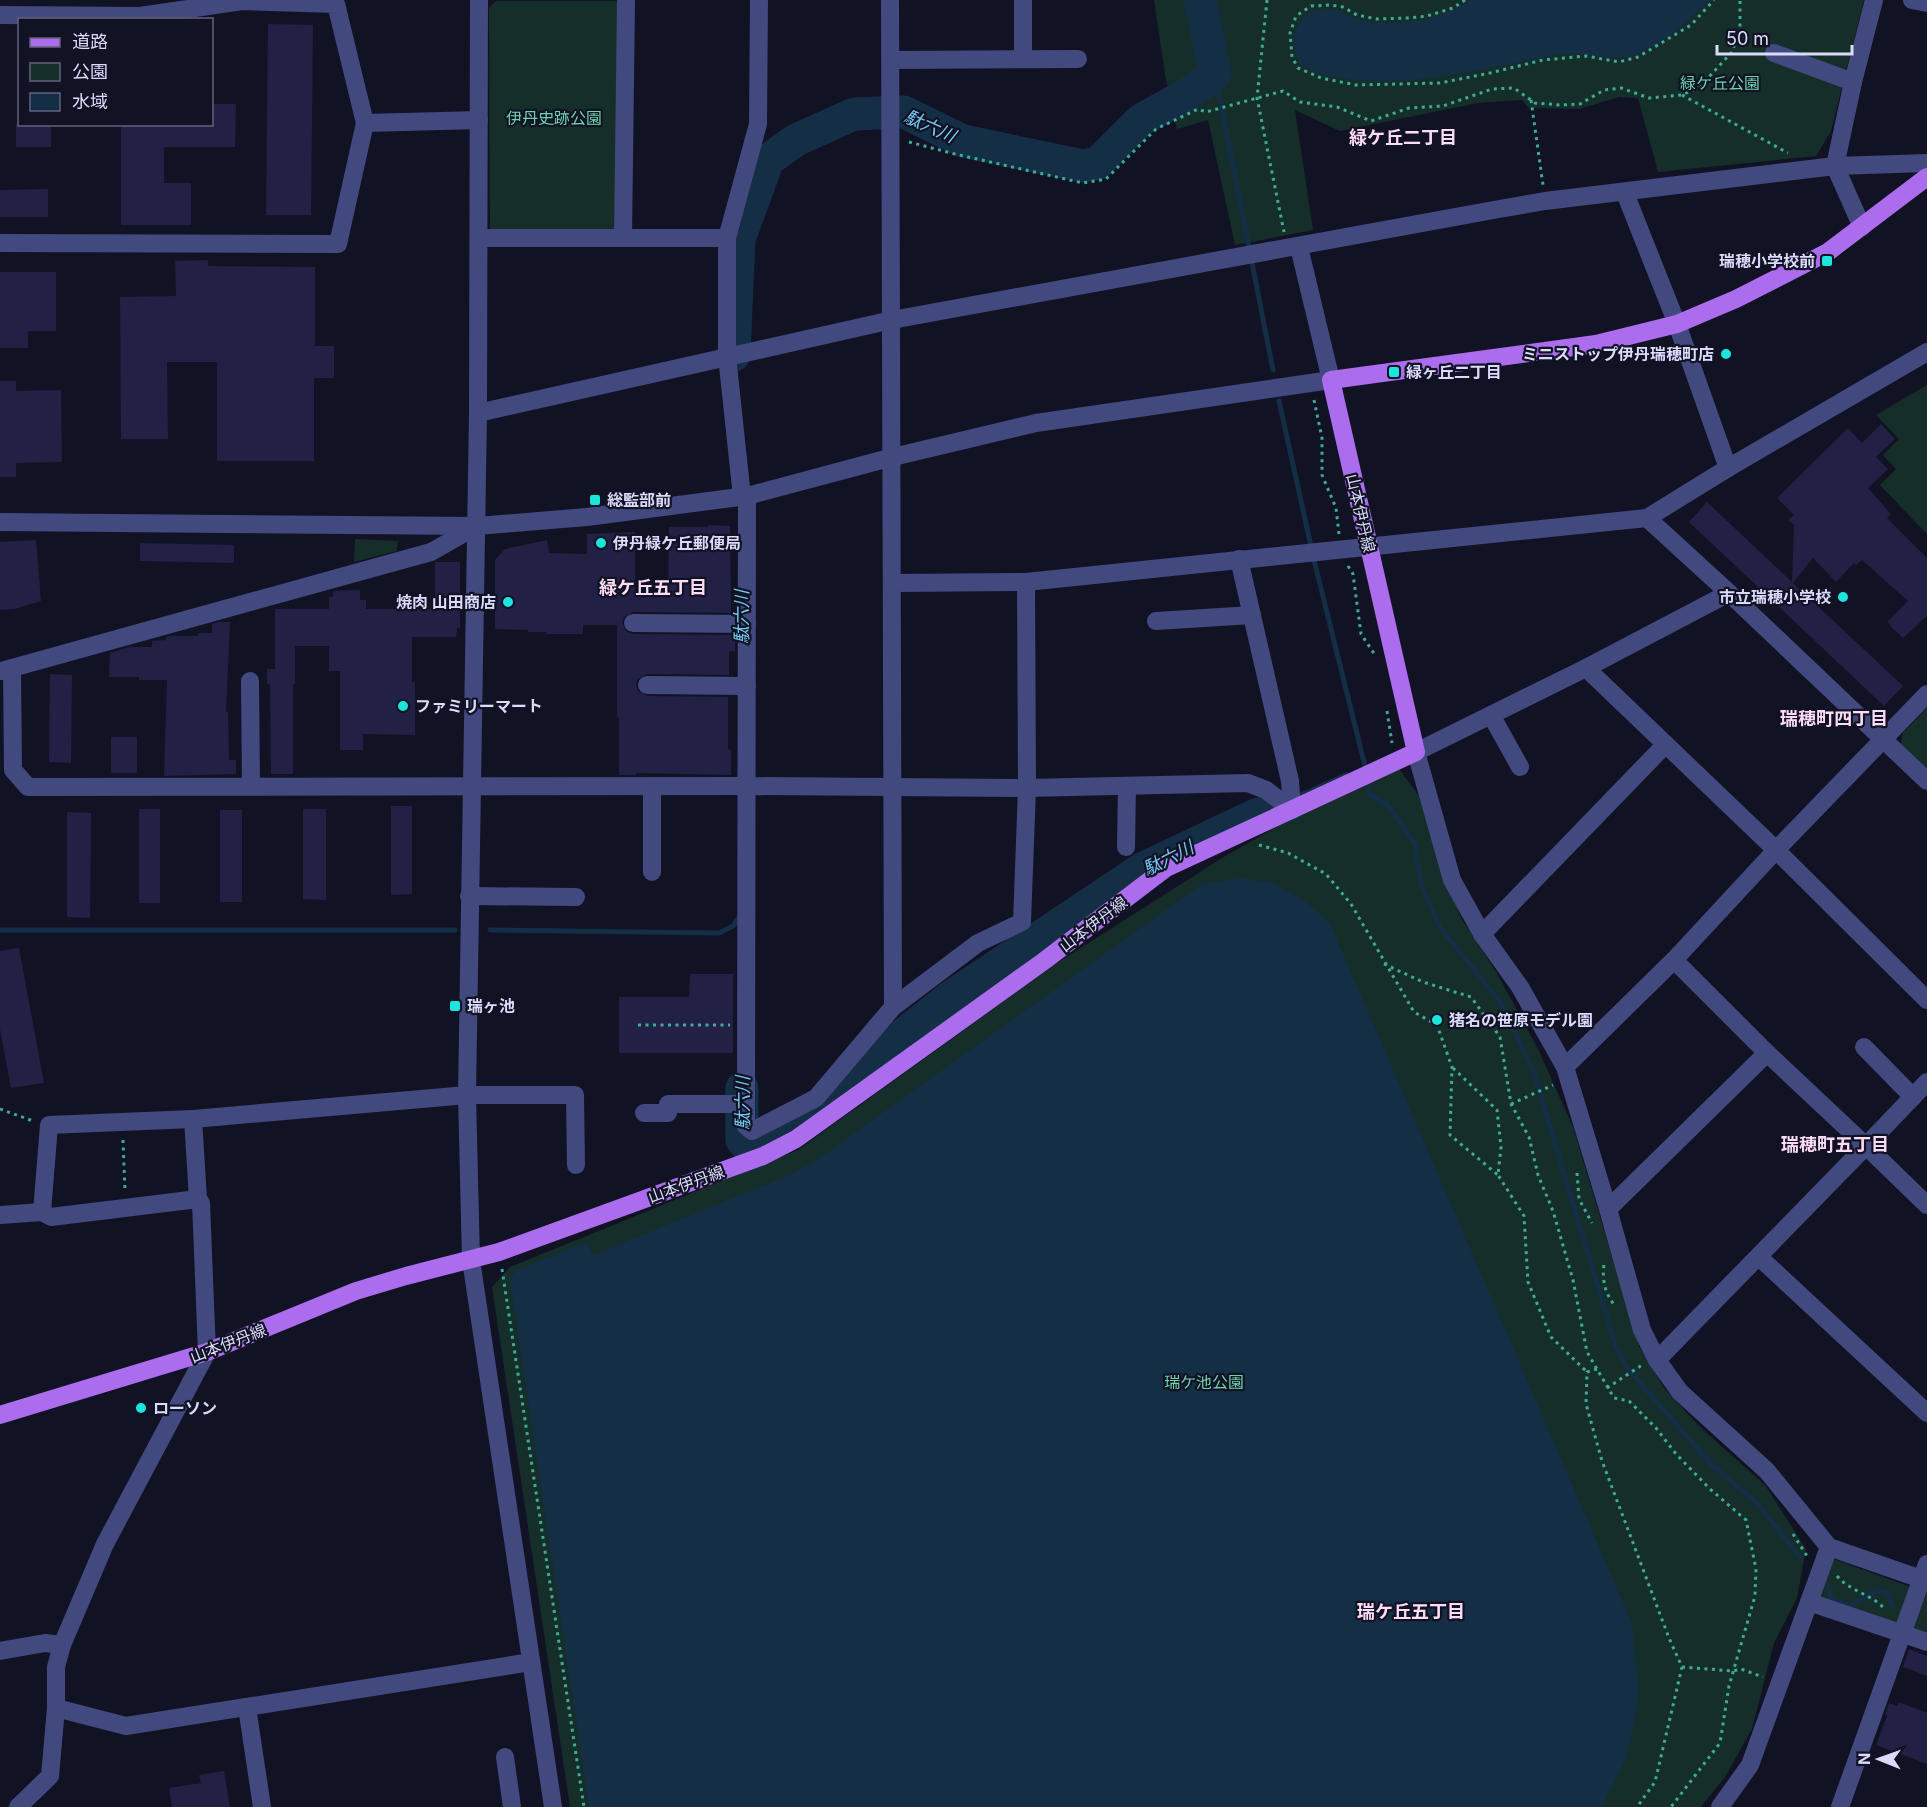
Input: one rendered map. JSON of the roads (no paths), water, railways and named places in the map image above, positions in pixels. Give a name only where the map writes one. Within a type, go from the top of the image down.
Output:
[{"type":"main road","points":[[1331,380],[1596,344],[1677,324],[1736,299],[1828,252],[1927,177]]},
{"type":"main road","name":"山本伊丹線","points":[[0,1415],[207,1352],[356,1291],[499,1252],[763,1156],[796,1139],[1044,961],[1166,868],[1416,752],[1331,380]]},
{"type":"street","points":[[479,0],[480,238],[477,526],[466,1095],[471,1260],[553,1807]]},
{"type":"street","points":[[623,238],[626,0]]},
{"type":"street","points":[[759,0],[758,124],[727,238],[727,356],[745,496],[742,624],[747,686],[742,786],[743,1104],[746,1126],[752,1131],[816,1098],[893,1007],[978,943],[1022,922],[1027,788],[1026,582]]},
{"type":"street","points":[[890,0],[893,1007]]},
{"type":"street","points":[[1023,0],[1023,59]]},
{"type":"street","points":[[1862,227],[1835,166],[1852,82],[1874,0]]},
{"type":"street","points":[[1912,0],[1927,3]]},
{"type":"street","points":[[0,15],[140,16],[242,2],[336,4],[365,123],[338,244],[0,243]]},
{"type":"street","points":[[1774,53],[1852,82]]},
{"type":"street","points":[[891,60],[1078,58]]},
{"type":"street","points":[[365,123],[479,120]]},
{"type":"street","points":[[478,413],[892,320],[1545,201],[1835,166],[1927,163]]},
{"type":"street","points":[[1625,193],[1677,324],[1728,468]]},
{"type":"street","points":[[480,238],[727,238]]},
{"type":"street","points":[[0,522],[477,526],[587,517],[745,496],[1036,423],[1331,380],[1293,247]]},
{"type":"street","points":[[893,583],[1026,582],[1647,518],[1927,352]]},
{"type":"street","points":[[1647,518],[1927,781]]},
{"type":"street","points":[[477,526],[431,552],[6,670],[13,770],[28,787],[1027,788],[1248,783],[1266,790],[1292,810]]},
{"type":"street","points":[[1239,559],[1290,781],[1292,810]]},
{"type":"street","points":[[1729,593],[1586,668],[1416,752],[1452,880],[1482,934],[1520,987],[1565,1067],[1642,1330],[1656,1358],[1680,1392],[1767,1471],[1829,1547],[1925,1575],[1840,1807]]},
{"type":"street","points":[[1156,621],[1252,615]]},
{"type":"street","points":[[633,623],[742,624]]},
{"type":"street","points":[[1586,668],[1776,850],[1927,1000]]},
{"type":"street","points":[[250,681],[243,704],[251,786]]},
{"type":"street","points":[[647,685],[747,686]]},
{"type":"street","points":[[1565,1067],[1674,960],[1776,850],[1927,694]]},
{"type":"street","points":[[1491,715],[1520,767]]},
{"type":"street","points":[[1482,934],[1665,745]]},
{"type":"street","points":[[652,786],[652,872]]},
{"type":"street","points":[[1126,847],[1127,786]]},
{"type":"street","points":[[469,896],[576,897]]},
{"type":"street","points":[[1674,960],[1767,1053],[1927,1205]]},
{"type":"street","points":[[1864,1047],[1913,1097]]},
{"type":"street","points":[[1608,1209],[1767,1053]]},
{"type":"street","points":[[1656,1358],[1760,1257],[1927,1082]]},
{"type":"street","points":[[42,1212],[50,1125],[194,1119],[466,1095],[575,1095],[576,1165]]},
{"type":"street","points":[[644,1113],[668,1113],[668,1104],[743,1104]]},
{"type":"street","points":[[18,1807],[50,1776],[56,1708],[56,1667],[62,1646],[105,1544],[207,1352],[201,1203],[198,1199],[194,1119]]},
{"type":"street","points":[[0,1215],[42,1212],[51,1217],[198,1199]]},
{"type":"street","points":[[1760,1257],[1927,1413]]},
{"type":"street","points":[[1720,1807],[1750,1764],[1829,1547]]},
{"type":"street","points":[[1809,1602],[1927,1642]]},
{"type":"street","points":[[0,1652],[45,1643],[62,1646]]},
{"type":"street","points":[[56,1708],[126,1726],[531,1662]]},
{"type":"street","points":[[247,1707],[262,1807]]},
{"type":"street","points":[[505,1757],[512,1807]]},
{"type":"water","points":[[1471,0],[1710,0],[1668,37],[1638,54],[1629,56],[1561,54],[1453,75],[1394,81],[1332,77],[1312,71],[1299,63],[1294,46],[1295,34],[1301,21],[1310,12],[1323,8],[1369,22],[1394,23],[1440,15]]},
{"type":"water","name":"瑞ケ池公園","points":[[1241,878],[1275,884],[1305,901],[1330,924],[1632,1623],[1639,1694],[1627,1757],[1602,1807],[589,1807],[510,1281],[515,1271],[587,1242],[593,1255],[787,1176],[818,1159],[1202,884]]},
{"type":"waterway","name":"駄六川","points":[[734,355],[739,239],[768,160],[796,140],[854,114],[904,112],[963,141],[1083,166],[1098,163],[1141,120],[1188,94],[1215,74],[1200,0]]},
{"type":"waterway","points":[[1215,74],[1273,370]]},
{"type":"waterway","points":[[1279,401],[1370,795],[1387,804],[1415,844],[1421,884],[1440,928],[1500,1001],[1533,1070],[1616,1347],[1628,1369],[1711,1464],[1758,1504],[1801,1559]]},
{"type":"waterway","points":[[1294,798],[1346,775]]},
{"type":"waterway","points":[[1258,814],[1280,804]]},
{"type":"waterway","name":"駄六川","points":[[742,1088],[742,1140],[747,1146],[800,1120],[846,1093],[904,1034],[952,996],[1142,869],[1258,814]]},
{"type":"waterway","points":[[490,930],[719,933],[733,926],[740,916]]},
{"type":"waterway","points":[[0,930],[455,930]]},
{"type":"waterway","points":[[1828,1587],[1831,1598],[1850,1606],[1878,1590],[1889,1594],[1892,1605]]},
{"type":"place","name":"瑞穂小学校前","points":[[1827,261]]},
{"type":"place","name":"ミニストップ伊丹瑞穂町店","points":[[1726,354]]},
{"type":"place","name":"緑ヶ丘二丁目","points":[[1394,372]]},
{"type":"place","name":"総監部前","points":[[595,500]]},
{"type":"place","name":"伊丹緑ケ丘郵便局","points":[[601,543]]},
{"type":"place","name":"市立瑞穂小学校","points":[[1843,597]]},
{"type":"place","name":"焼肉 山田商店","points":[[508,602]]},
{"type":"place","name":"ファミリーマート","points":[[403,706]]},
{"type":"place","name":"瑞ヶ池","points":[[455,1006]]},
{"type":"place","name":"猪名の笹原モデル園","points":[[1437,1020]]},
{"type":"place","name":"ローソン","points":[[141,1408]]},
{"type":"district","name":"緑ケ丘二丁目","points":[[1403,137]]},
{"type":"district","name":"緑ケ丘五丁目","points":[[653,587]]},
{"type":"district","name":"瑞穂町四丁目","points":[[1834,718]]},
{"type":"district","name":"瑞穂町五丁目","points":[[1835,1144]]},
{"type":"district","name":"瑞ケ丘五丁目","points":[[1411,1611]]},
{"type":"park label","name":"緑ケ丘公園","points":[[1720,83]]},
{"type":"park label","name":"伊丹史跡公園","points":[[554,118]]}]
